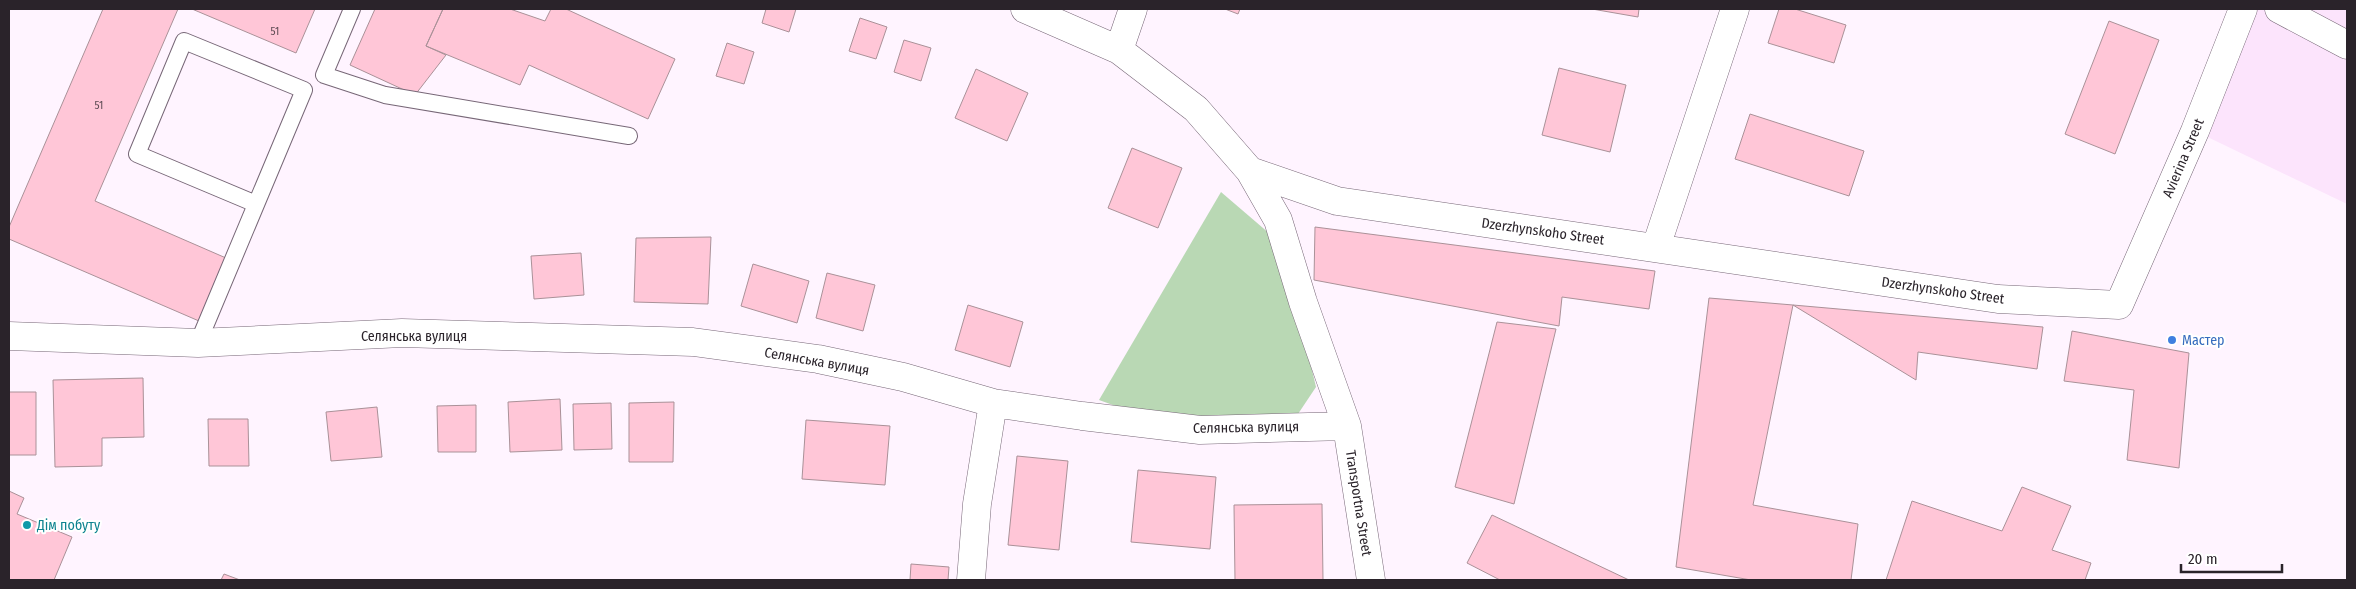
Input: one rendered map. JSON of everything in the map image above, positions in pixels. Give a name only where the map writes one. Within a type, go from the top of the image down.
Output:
[{"type":"street","points":[[1025,9],[1120,50],[1196,108],[1250,171],[1278,220],[1347,426]]},
{"type":"street","points":[[1120,50],[1133,9]]},
{"type":"street","points":[[1656,247],[1735,9]]},
{"type":"street","name":"Avierina Street","points":[[2119,305],[2195,131],[2244,9]]},
{"type":"street","points":[[2279,9],[2347,45]]},
{"type":"street","name":"Dzerzhynskoho Street","points":[[1250,171],[1337,201],[1998,299],[2119,305]]},
{"type":"street","name":"Селянська вулиця","points":[[9,336],[198,343],[402,333],[693,342],[818,359],[903,377],[993,403],[1082,416],[1200,430],[1347,426]]},
{"type":"street","points":[[971,580],[977,504],[993,403]]},
{"type":"street","name":"Transportna Street","points":[[1347,426],[1370,580]]},
{"type":"lane","points":[[352,9],[324,75],[385,95],[628,136]]},
{"type":"lane","points":[[198,343],[304,90],[184,41],[137,154],[256,204]]},
{"type":"shaded area","points":[[2243,9],[2347,9],[2347,204],[2195,131]]},
{"type":"green space","points":[[1221,192],[1270,234],[1303,332],[1316,387],[1298,414],[1206,419],[1138,414],[1099,400]]},
{"type":"building","points":[[103,9],[178,9],[95,201],[226,258],[199,321],[9,239],[9,227]]},
{"type":"building","points":[[192,9],[315,9],[296,53]]},
{"type":"building","points":[[375,9],[443,9],[426,46],[446,55],[415,95],[350,65]]},
{"type":"building","points":[[443,9],[510,9],[545,21],[551,9],[566,9],[675,59],[648,119],[529,65],[520,85],[426,46]]},
{"type":"building","points":[[766,9],[796,9],[789,32],[762,23]]},
{"type":"building","points":[[1225,9],[1240,9],[1238,14]]},
{"type":"building","points":[[1592,9],[1639,9],[1638,17]]},
{"type":"building","points":[[1779,9],[1795,9],[1846,25],[1834,63],[1768,43]]},
{"type":"building","points":[[860,18],[887,27],[876,59],[849,51]]},
{"type":"building","points":[[2109,21],[2159,40],[2115,154],[2065,134]]},
{"type":"building","points":[[904,40],[931,48],[921,81],[894,72]]},
{"type":"building","points":[[727,43],[754,52],[744,84],[716,76]]},
{"type":"building","points":[[1559,68],[1626,85],[1610,152],[1542,135]]},
{"type":"building","points":[[976,69],[1028,93],[1007,141],[955,118]]},
{"type":"building","points":[[1750,114],[1864,151],[1849,196],[1735,159]]},
{"type":"building","points":[[1132,148],[1182,168],[1158,228],[1108,208]]},
{"type":"building","points":[[1315,227],[1655,271],[1649,309],[1562,297],[1559,326],[1314,280]]},
{"type":"building","points":[[711,237],[708,304],[634,302],[636,238]]},
{"type":"building","points":[[581,253],[584,295],[534,299],[531,256]]},
{"type":"building","points":[[753,264],[809,281],[797,323],[741,306]]},
{"type":"building","points":[[827,273],[875,285],[863,331],[816,318]]},
{"type":"building","points":[[1709,298],[1793,305],[1753,505],[1858,524],[1851,580],[1751,580],[1676,567]]},
{"type":"building","points":[[968,305],[1023,322],[1010,367],[955,350]]},
{"type":"building","points":[[1793,305],[2043,327],[2037,369],[1918,352],[1916,380]]},
{"type":"building","points":[[1497,322],[1556,329],[1514,504],[1455,487]]},
{"type":"building","points":[[2072,331],[2189,353],[2179,468],[2127,460],[2134,390],[2064,381]]},
{"type":"building","points":[[143,378],[144,437],[102,438],[102,466],[55,467],[53,380]]},
{"type":"building","points":[[9,392],[36,392],[36,455],[9,455]]},
{"type":"building","points":[[560,399],[562,450],[510,452],[508,402]]},
{"type":"building","points":[[674,402],[673,462],[629,462],[629,403]]},
{"type":"building","points":[[611,403],[612,449],[574,450],[573,404]]},
{"type":"building","points":[[476,405],[476,452],[438,452],[437,406]]},
{"type":"building","points":[[377,407],[382,457],[331,461],[326,412]]},
{"type":"building","points":[[208,419],[248,419],[249,466],[209,466]]},
{"type":"building","points":[[806,420],[890,426],[885,485],[802,479]]},
{"type":"building","points":[[1017,456],[1068,461],[1059,550],[1008,545]]},
{"type":"building","points":[[1138,470],[1216,477],[1210,549],[1131,542]]},
{"type":"building","points":[[2022,487],[2071,506],[2052,550],[2091,563],[2085,580],[1886,580],[1912,501],[2002,531]]},
{"type":"building","name":"Дім побуту","points":[[9,491],[24,498],[17,514],[72,537],[54,580],[9,580]]},
{"type":"building","points":[[1322,504],[1323,580],[1235,580],[1234,505]]},
{"type":"building","points":[[1492,515],[1629,580],[1500,580],[1467,563]]},
{"type":"building","points":[[911,564],[949,567],[948,580],[910,580]]},
{"type":"building","points":[[224,574],[240,580],[221,580]]},
{"type":"place","name":"Мастер","points":[[2172,340]]},
{"type":"place","name":"Дім побуту","points":[[27,525]]}]
